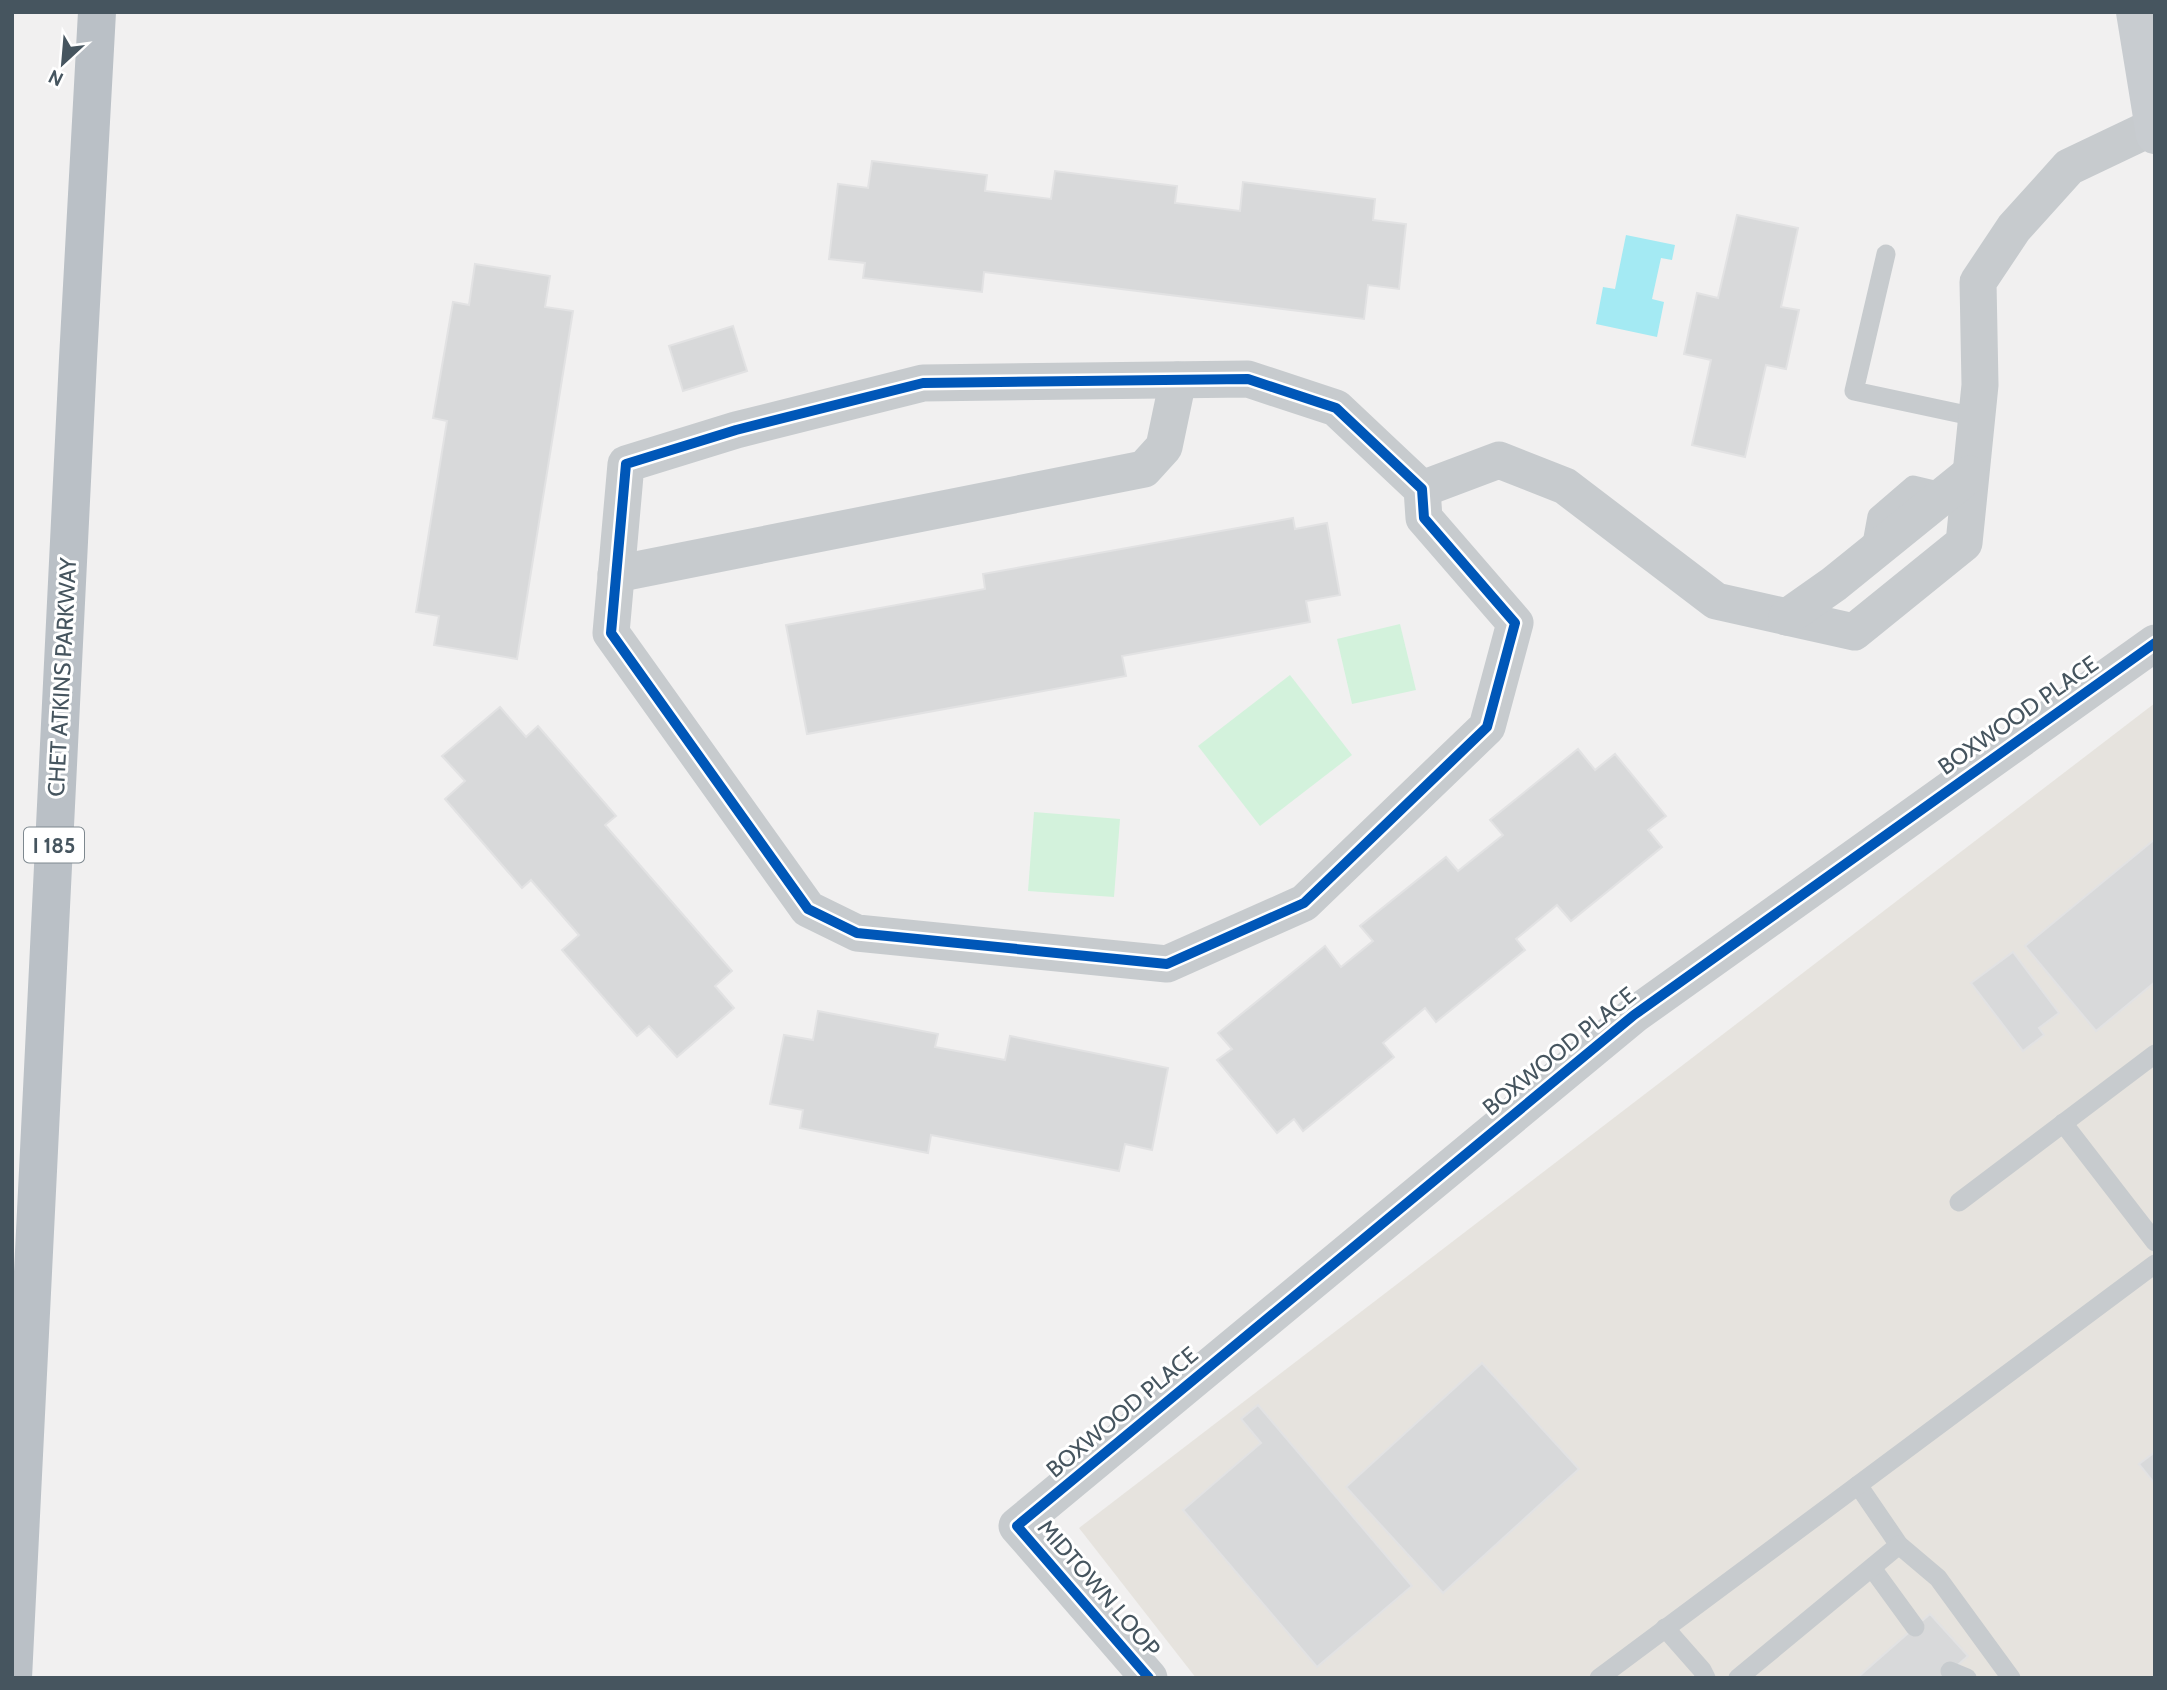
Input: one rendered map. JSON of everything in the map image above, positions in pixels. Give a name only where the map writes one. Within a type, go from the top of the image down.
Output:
[{"type":"highway","name":"CHET ATKINS PARKWAY","points":[[13,1678],[97,12]]},
{"type":"street","points":[[1422,489],[1499,460],[1565,486],[1716,601],[1854,632],[1964,542],[1959,484],[1976,417],[1980,385],[1978,282],[2014,228],[2069,167],[2154,131],[2135,12]]},
{"type":"street","points":[[1248,379],[1336,408],[1422,489],[1424,518],[1515,622],[1487,727],[1304,903],[1167,964],[857,933],[808,909],[611,633],[626,464],[736,430],[923,383],[1248,379]]},
{"type":"street","points":[[616,574],[1144,469],[1164,447],[1178,380]]},
{"type":"street","points":[[1787,617],[1959,484]]},
{"type":"street","points":[[1869,556],[1901,594]]},
{"type":"street","name":"BOXWOOD PLACE","points":[[1017,1526],[1634,1014],[2155,643]]},
{"type":"street","name":"MIDTOWN LOOP","points":[[1017,1526],[1149,1678]]},
{"type":"lane","points":[[1886,254],[1854,391],[1976,417]]},
{"type":"lane","points":[[1959,1202],[2155,1054]]},
{"type":"lane","points":[[2063,1124],[2155,1242]]},
{"type":"lane","points":[[1599,1678],[2155,1264]]},
{"type":"lane","points":[[1858,1485],[1899,1545],[1938,1578],[2011,1678]]},
{"type":"lane","points":[[1738,1678],[1899,1545]]},
{"type":"lane","points":[[1872,1568],[1915,1627]]},
{"type":"lane","points":[[1665,1628],[1706,1678]]},
{"type":"shaded area","points":[[2155,703],[2155,1678],[1196,1678],[1079,1528]]},
{"type":"green space","points":[[1400,624],[1416,690],[1352,704],[1337,639]]},
{"type":"green space","points":[[1290,675],[1352,755],[1260,826],[1198,746]]},
{"type":"green space","points":[[1034,812],[1120,819],[1114,897],[1028,891]]},
{"type":"water","points":[[1626,235],[1675,245],[1672,260],[1661,258],[1652,299],[1664,302],[1657,337],[1596,324],[1603,287],[1615,289]]},
{"type":"building","points":[[872,161],[987,175],[985,191],[1051,199],[1055,171],[1177,186],[1175,203],[1240,211],[1243,182],[1375,199],[1373,220],[1406,224],[1399,289],[1368,285],[1364,319],[984,272],[982,292],[863,278],[865,263],[829,259],[838,184],[868,188]]},
{"type":"building","points":[[1737,215],[1798,228],[1781,307],[1799,310],[1786,369],[1766,365],[1745,457],[1692,445],[1711,360],[1684,354],[1697,293],[1718,298]]},
{"type":"building","points":[[475,264],[550,276],[545,307],[573,311],[517,659],[434,645],[439,616],[416,612],[447,421],[433,418],[453,302],[469,305]]},
{"type":"building","points":[[733,326],[747,371],[683,391],[669,346]]},
{"type":"building","points":[[1293,518],[1295,529],[1327,523],[1340,595],[1306,601],[1310,622],[1122,656],[1126,676],[807,734],[786,625],[985,589],[983,574]]},
{"type":"building","points":[[500,707],[526,737],[538,726],[616,816],[605,825],[732,971],[715,986],[734,1008],[677,1057],[649,1026],[637,1036],[562,950],[579,935],[531,880],[522,888],[445,799],[465,781],[442,756]]},
{"type":"building","points":[[1578,749],[1595,770],[1615,754],[1666,816],[1648,830],[1662,847],[1571,921],[1557,905],[1516,939],[1525,950],[1436,1022],[1425,1008],[1383,1043],[1394,1057],[1303,1131],[1294,1119],[1277,1133],[1217,1060],[1232,1049],[1218,1033],[1325,946],[1341,967],[1373,941],[1360,926],[1446,857],[1458,871],[1503,835],[1490,820]]},
{"type":"building","points":[[2155,839],[2155,982],[2096,1031],[2025,946]]},
{"type":"building","points":[[2013,952],[2059,1013],[2039,1028],[2044,1035],[2023,1051],[1971,983]]},
{"type":"building","points":[[818,1011],[938,1034],[935,1047],[1005,1060],[1010,1036],[1168,1068],[1152,1150],[1125,1144],[1119,1171],[931,1135],[928,1153],[800,1128],[803,1110],[770,1104],[784,1035],[813,1040]]},
{"type":"building","points":[[1482,1363],[1579,1469],[1443,1593],[1346,1487]]},
{"type":"building","points":[[1258,1405],[1412,1586],[1317,1667],[1183,1510],[1261,1443],[1241,1419]]},
{"type":"building","points":[[2155,1452],[2155,1484],[2139,1464]]},
{"type":"building","points":[[1930,1614],[1968,1656],[1943,1678],[1857,1678]]},
{"type":"cycle path","points":[[1248,379],[1336,408],[1422,489],[1424,518],[1515,623],[1487,727],[1304,903],[1167,964],[857,933],[808,909],[611,633],[626,464],[736,430],[923,383],[1248,379]]},
{"type":"cycle path","points":[[1149,1678],[1017,1526],[1634,1015],[2155,643]]}]
